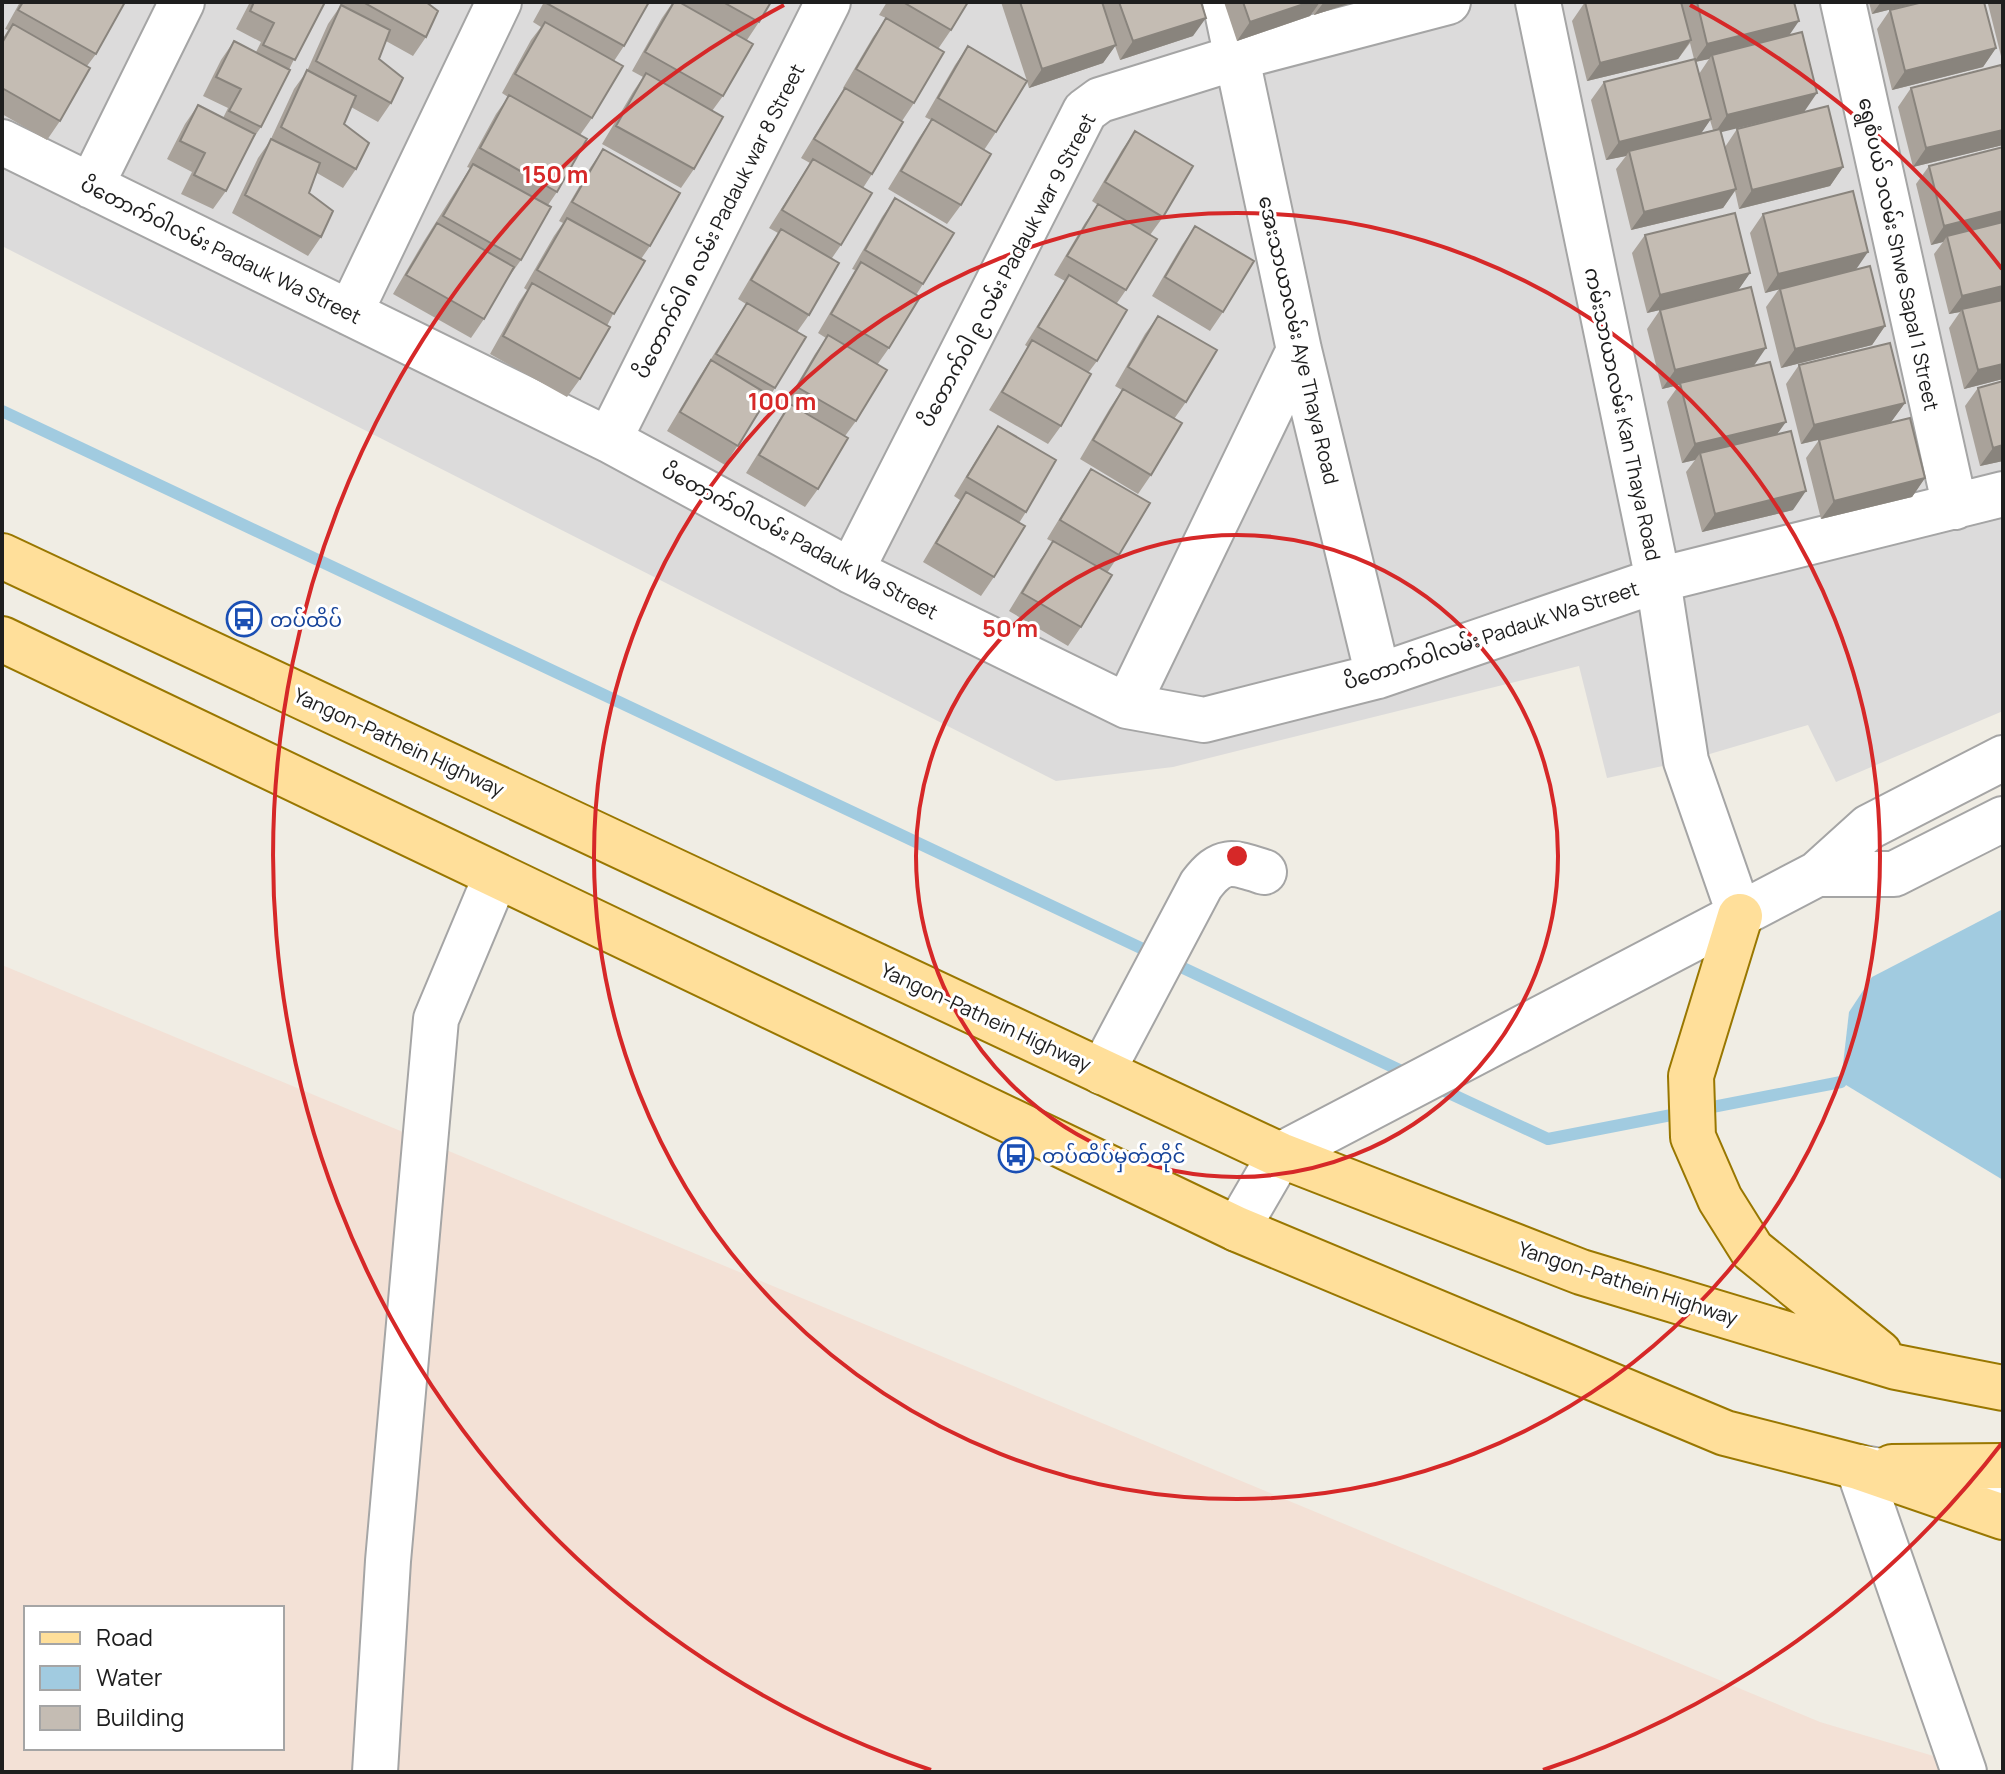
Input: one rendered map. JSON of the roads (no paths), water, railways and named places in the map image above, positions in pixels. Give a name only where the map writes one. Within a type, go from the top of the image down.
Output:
[{"type":"main road","name":"Yangon-Pathein Highway","points":[[2,556],[1280,1155],[1581,1272],[1896,1367],[2003,1388]]},
{"type":"main road","points":[[2,639],[1237,1229],[1725,1433],[1858,1467],[2003,1517]]},
{"type":"main road","points":[[1740,916],[1691,1076],[1693,1137],[1720,1199],[1752,1250],[1896,1367]]},
{"type":"main road","points":[[1858,1467],[2003,1466]]},
{"type":"street","points":[[91,186],[182,2]]},
{"type":"street","points":[[350,313],[499,2]]},
{"type":"street","name":"ပိတောက်ဝါ ၈ လမ်း Padauk war 8 Street","points":[[609,440],[828,2]]},
{"type":"street","name":"အေးသာယာလမ်း Aye Thaya Road","points":[[1225,2],[1299,350],[1378,676]]},
{"type":"street","name":"ပိတောက်ဝါ ၉ လမ်း Padauk war 9 Street","points":[[851,571],[1085,111],[1100,100],[1238,57],[1448,2]]},
{"type":"street","name":"ကမ်းသာယာလမ်း Kan Thaya Road","points":[[1538,2],[1658,580],[1686,761],[1740,916]]},
{"type":"street","name":"ရွေစံပယ် ၁လမ်း Shwe Sapal 1 Street","points":[[1843,2],[1955,507]]},
{"type":"street","name":"ပိတောက်ဝါလမ်း Padauk Wa Street","points":[[2,142],[609,440],[851,571],[1127,706],[1204,720],[1378,676],[1658,580],[2003,494]]},
{"type":"street","points":[[1127,706],[1299,350]]},
{"type":"street","points":[[1237,1229],[1280,1155],[1817,874],[1869,827],[2003,758]]},
{"type":"street","points":[[1817,874],[1894,874],[2003,819]]},
{"type":"street","points":[[1102,1072],[1201,885],[1214,869],[1234,862],[1264,872]]},
{"type":"street","points":[[375,1772],[389,1545],[436,1019],[496,876]]},
{"type":"street","points":[[1964,1772],[1858,1467],[2003,1493]]},
{"type":"water","points":[[2003,909],[2003,1180],[1841,1082],[1849,1012],[1872,977]]},
{"type":"waterway","points":[[2,411],[1410,1075]]},
{"type":"waterway","points":[[1434,1086],[1548,1139],[1841,1082]]},
{"type":"place","name":"တပ်ထိပ်","points":[[244,619]]},
{"type":"place","name":"တပ်ထိပ်မှတ်တိုင်","points":[[1016,1155]]}]
